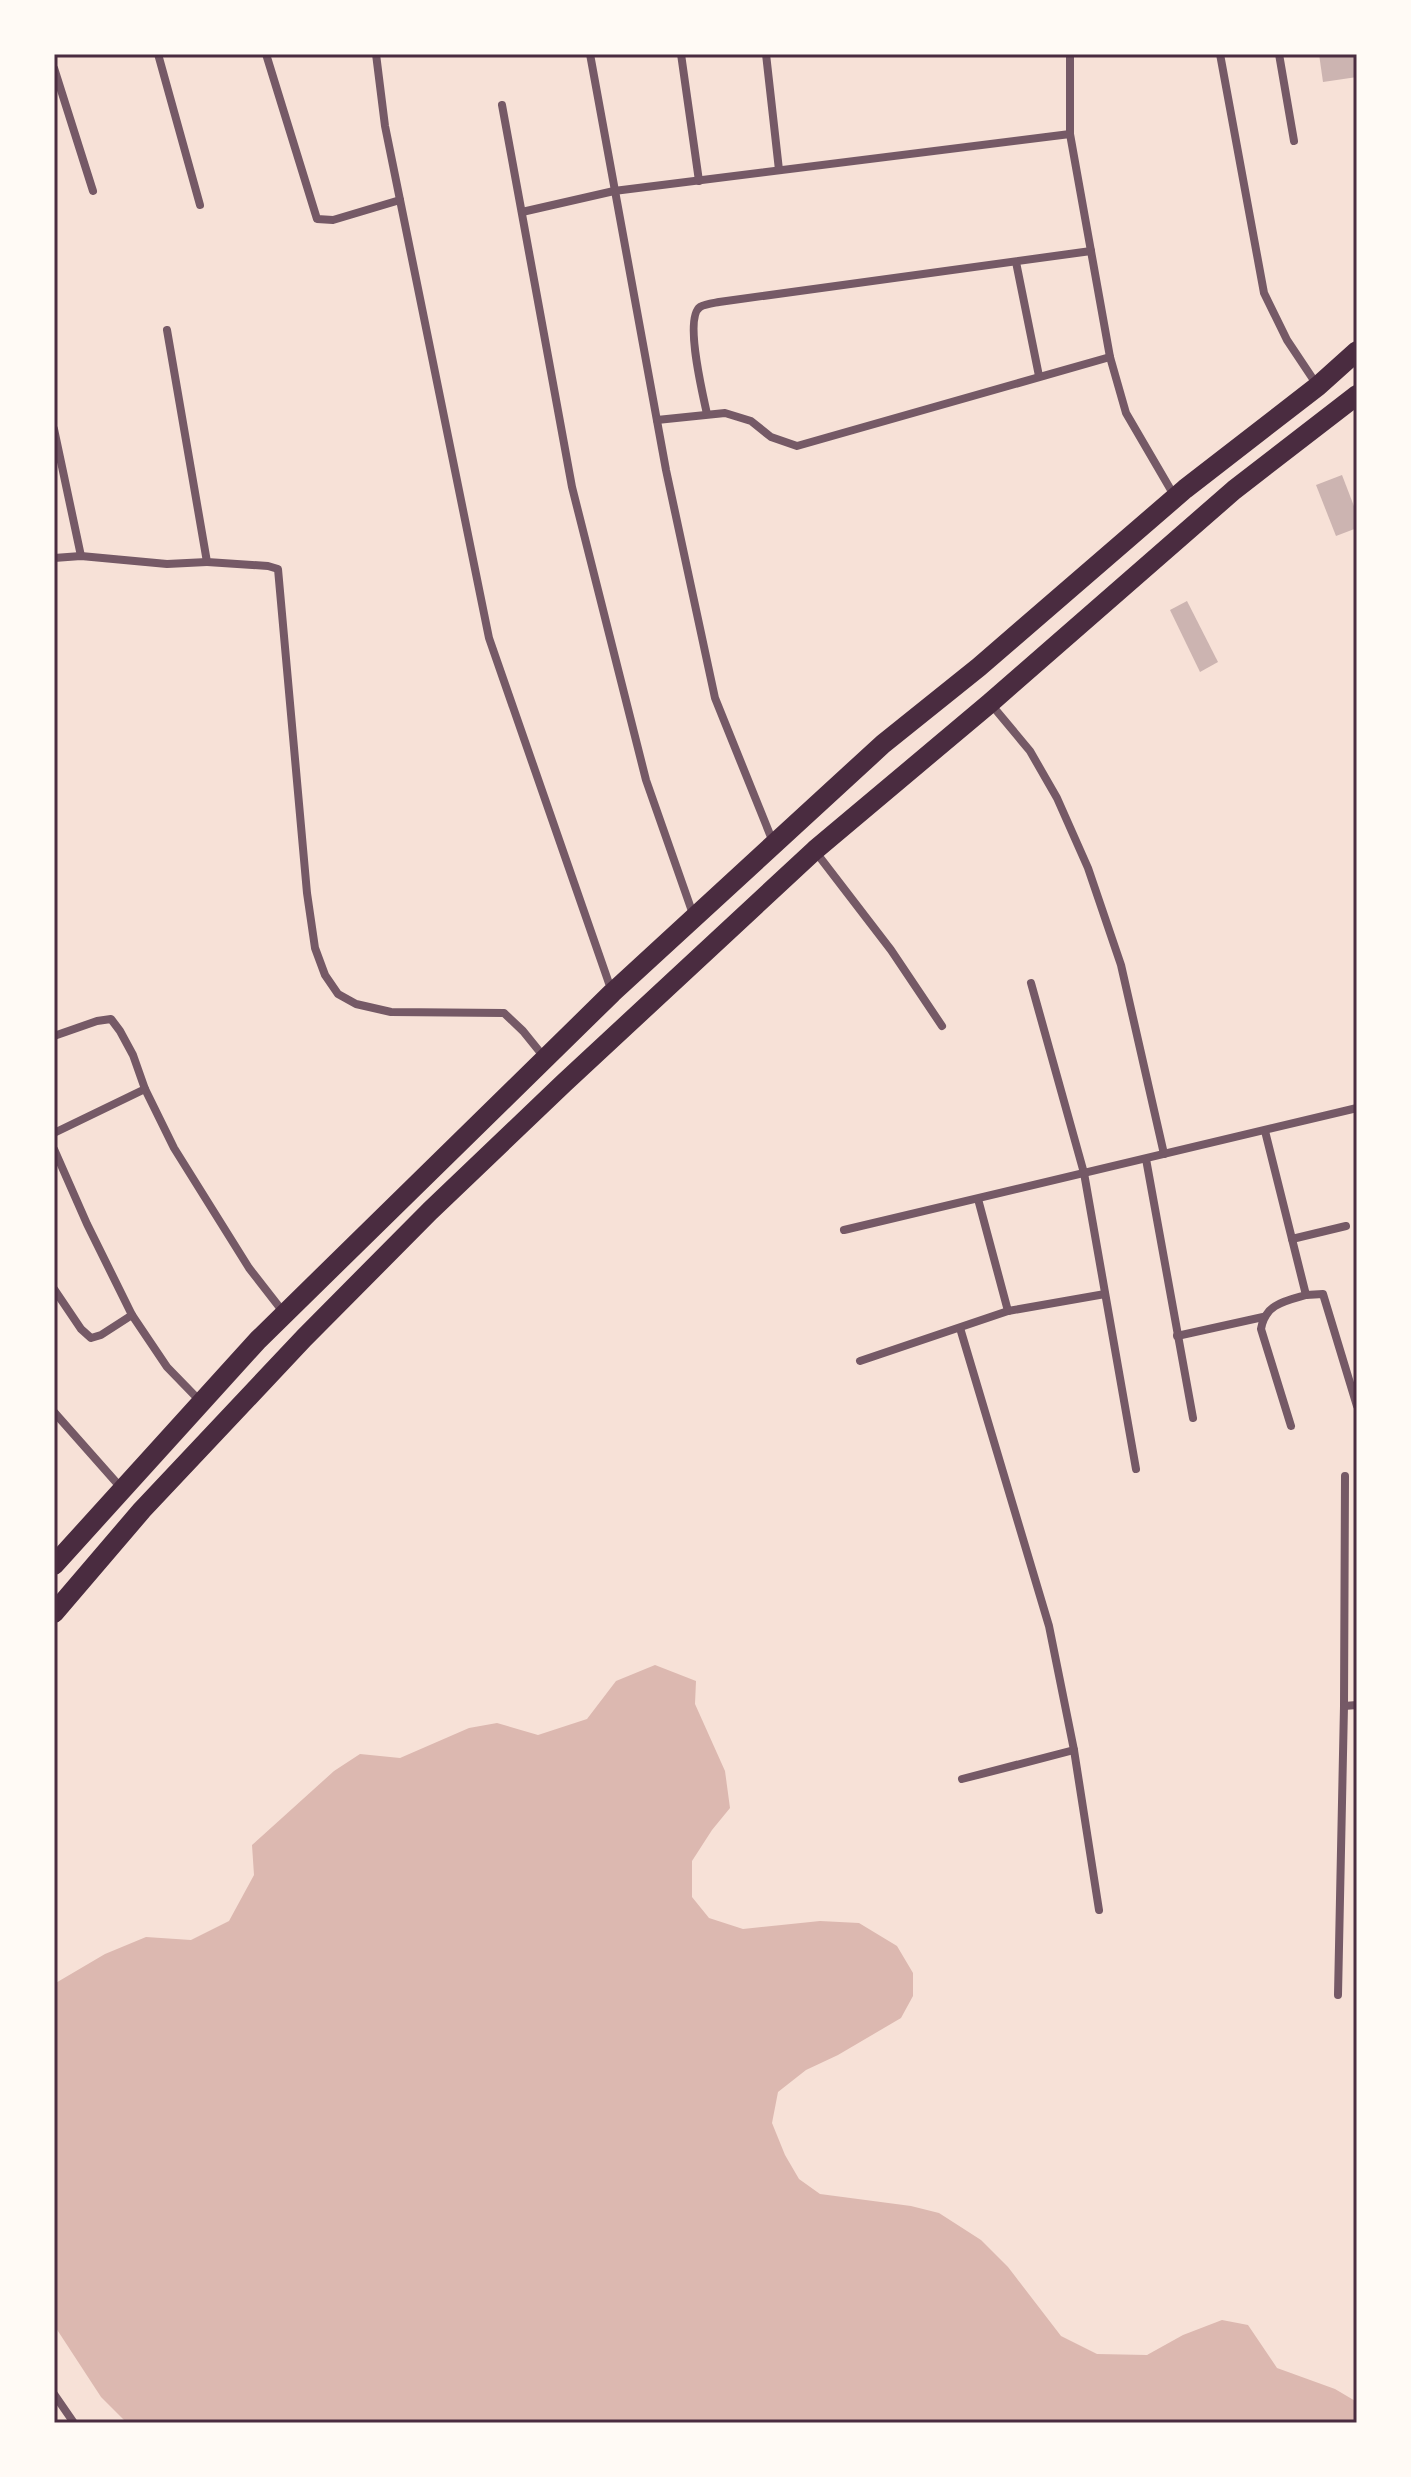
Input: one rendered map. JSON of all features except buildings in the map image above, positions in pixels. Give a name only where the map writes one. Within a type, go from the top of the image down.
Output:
[{"type":"highway","points":[[54,1565],[284,1313],[413,1191],[544,1057],[612,993],[883,744],[979,667],[1180,493],[1318,386],[1357,351]]},
{"type":"highway","points":[[54,1613],[152,1499],[430,1211],[815,850],[996,698],[1204,516],[1357,395]]},
{"type":"highway","points":[[1180,493],[1204,516]]},
{"type":"highway","points":[[979,667],[996,698]]},
{"type":"street","points":[[158,54],[200,205]]},
{"type":"street","points":[[266,54],[317,219],[333,220],[400,200]]},
{"type":"street","points":[[376,54],[385,126],[489,638],[612,993]]},
{"type":"street","points":[[590,54],[657,420],[715,698],[774,843]]},
{"type":"street","points":[[681,54],[699,181]]},
{"type":"street","points":[[766,54],[779,170]]},
{"type":"street","points":[[1070,54],[1070,134],[1110,357],[1126,413],[1180,493]]},
{"type":"street","points":[[1220,54],[1264,293],[1287,340],[1318,386]]},
{"type":"street","points":[[1279,54],[1294,141]]},
{"type":"street","points":[[54,68],[93,191]]},
{"type":"street","points":[[502,105],[575,502],[646,780],[694,917]]},
{"type":"street","points":[[522,212],[614,191],[1070,134]]},
{"type":"street","points":[[707,414],[693,332],[693,316],[701,307],[828,286],[1091,251]]},
{"type":"street","points":[[1016,262],[1039,376]]},
{"type":"street","points":[[167,330],[207,562]]},
{"type":"street","points":[[657,420],[725,413],[751,421],[771,437],[797,446],[1110,357]]},
{"type":"street","points":[[54,429],[81,556]]},
{"type":"street","points":[[54,558],[81,556],[167,564],[207,562],[278,569],[307,893],[315,948],[325,975],[338,994],[356,1004],[391,1012],[504,1013],[544,1057]]},
{"type":"street","points":[[996,698],[1057,798],[1088,868],[1121,965],[1164,1154]]},
{"type":"street","points":[[815,850],[891,950],[942,1026]]},
{"type":"street","points":[[1031,983],[1084,1173],[1136,1469]]},
{"type":"street","points":[[54,1036],[111,1019],[133,1055],[145,1089],[174,1148],[249,1268],[284,1313]]},
{"type":"street","points":[[54,1133],[145,1089]]},
{"type":"street","points":[[844,1230],[1357,1108]]},
{"type":"street","points":[[1265,1131],[1306,1295]]},
{"type":"street","points":[[54,1149],[132,1315],[167,1367],[203,1403]]},
{"type":"street","points":[[1146,1159],[1193,1418]]},
{"type":"street","points":[[978,1199],[1008,1311]]},
{"type":"street","points":[[1292,1239],[1346,1226]]},
{"type":"street","points":[[54,1289],[81,1329],[91,1338],[132,1315]]},
{"type":"street","points":[[860,1361],[1008,1311],[1105,1294]]},
{"type":"street","points":[[1291,1426],[1261,1329],[1263,1317],[1282,1302],[1323,1294],[1357,1406]]},
{"type":"street","points":[[1177,1336],[1263,1317]]},
{"type":"street","points":[[960,1328],[1049,1626],[1074,1750],[1099,1910]]},
{"type":"street","points":[[54,1412],[124,1491]]},
{"type":"street","points":[[1338,1995],[1345,1476]]},
{"type":"street","points":[[1344,1706],[1357,1705]]},
{"type":"street","points":[[962,1779],[1074,1750]]},
{"type":"street","points":[[54,2394],[74,2423]]},
{"type":"shaded area","points":[[655,1665],[696,1681],[695,1704],[725,1771],[730,1808],[692,1861],[692,1897],[709,1918],[743,1929],[820,1921],[859,1923],[897,1946],[913,1973],[913,1996],[901,2018],[806,2070],[778,2092],[772,2123],[799,2179],[820,2194],[911,2206],[939,2213],[981,2240],[1008,2267],[1061,2336],[1097,2354],[1147,2355],[1183,2335],[1222,2320],[1248,2325],[1277,2368],[1335,2389],[1357,2402],[1357,2423],[127,2423],[101,2397],[54,2325],[54,1984],[105,1954],[146,1937],[191,1940],[229,1921],[254,1875],[252,1845],[334,1771],[360,1754],[400,1758],[469,1728],[497,1723],[538,1735],[587,1719],[616,1681]]}]
